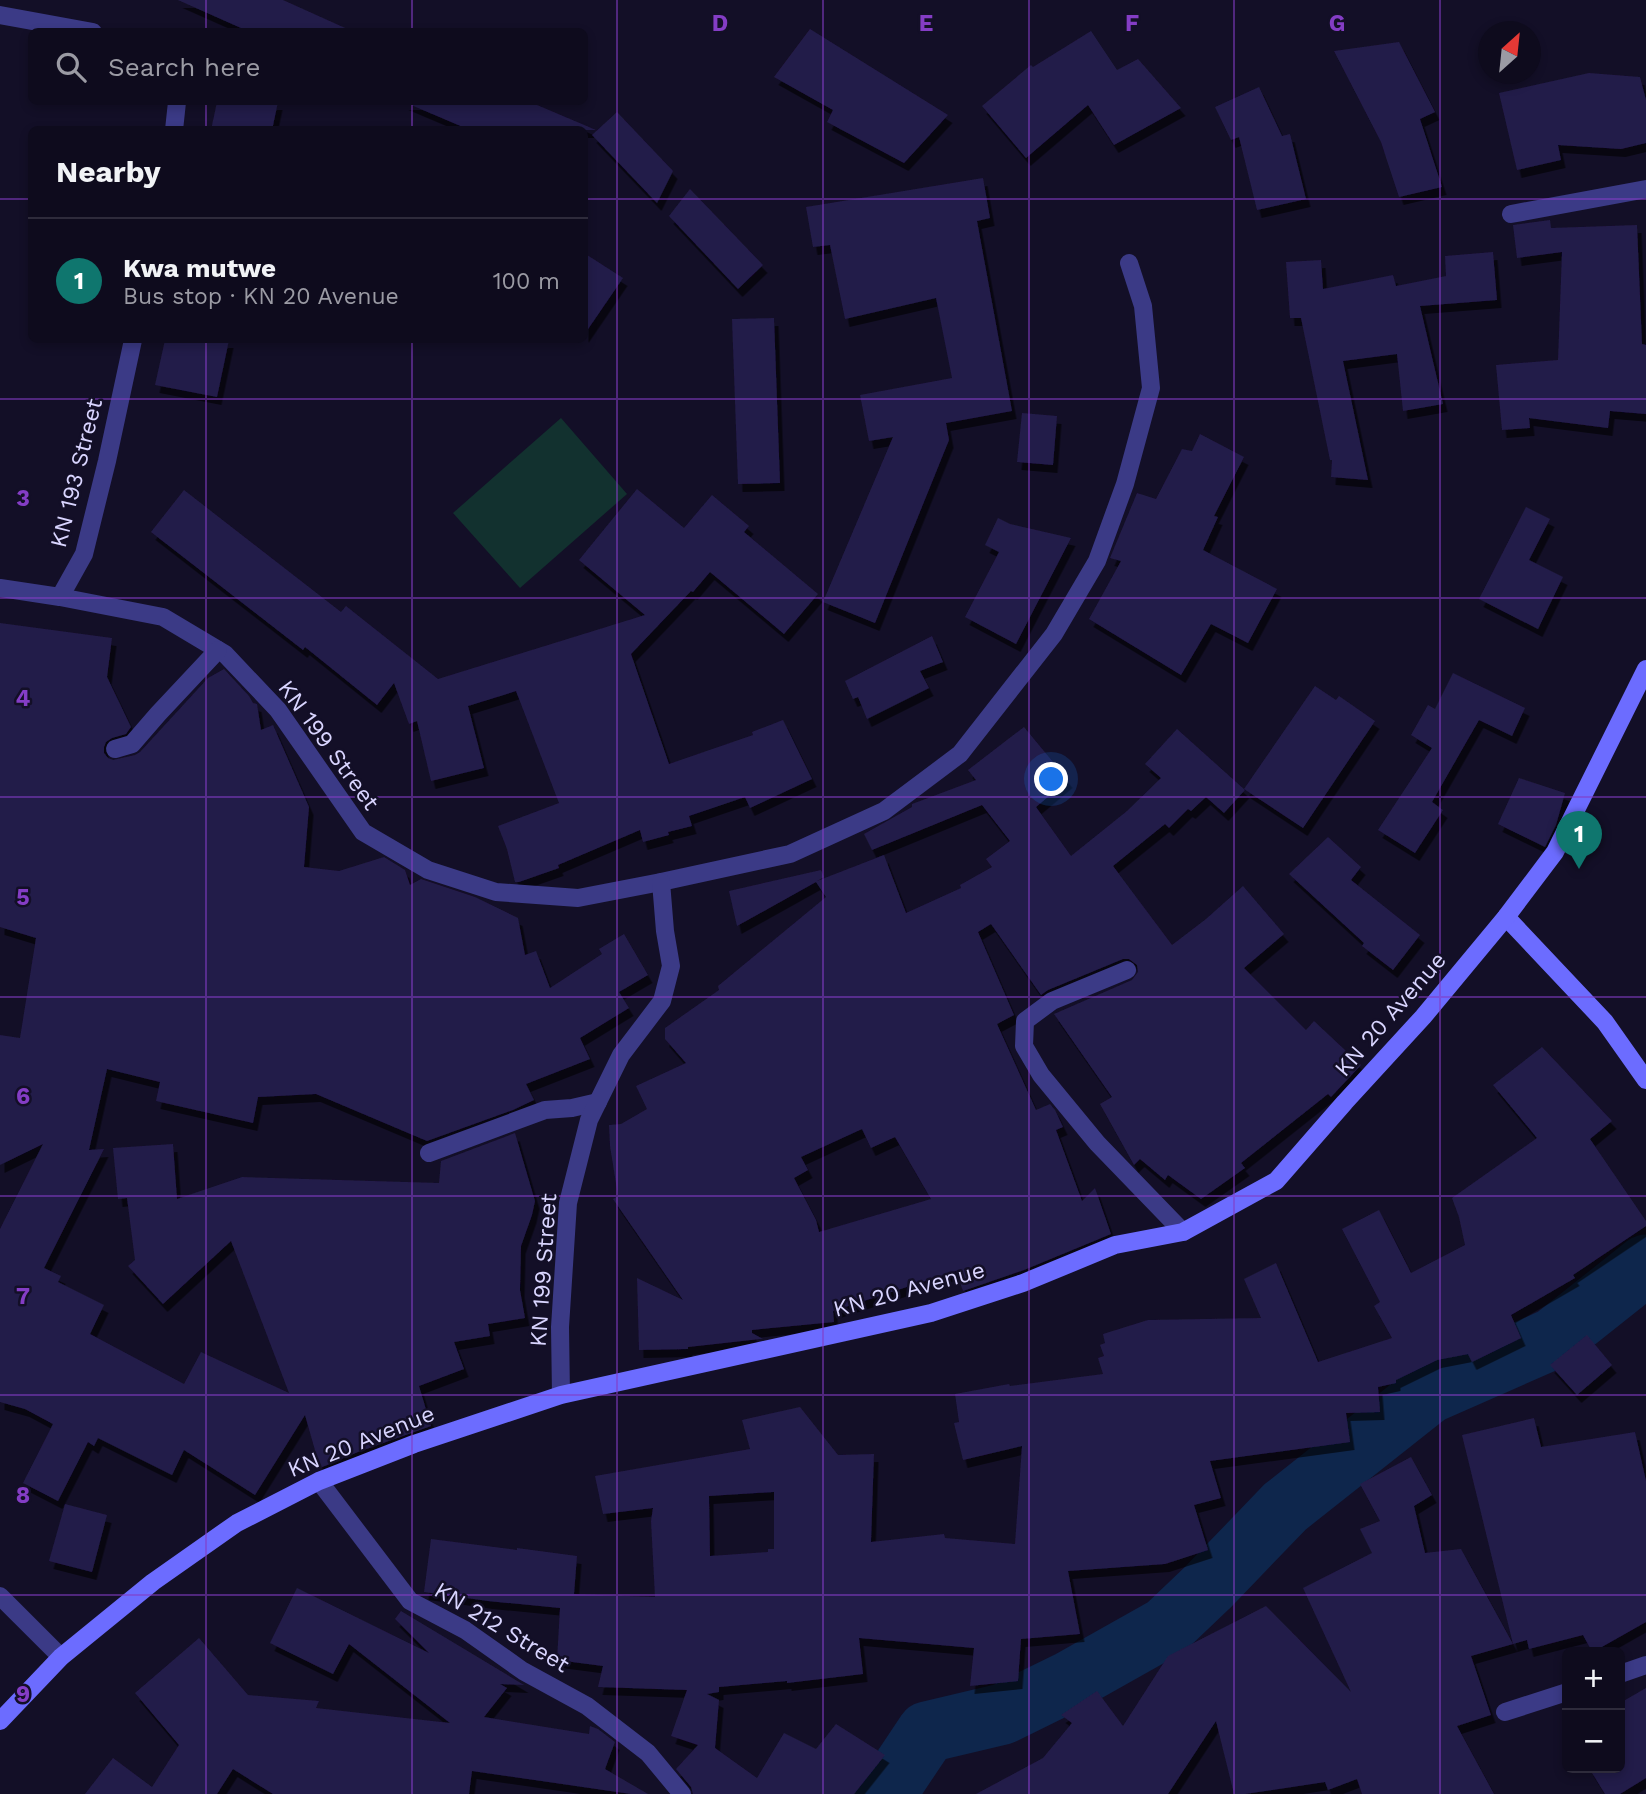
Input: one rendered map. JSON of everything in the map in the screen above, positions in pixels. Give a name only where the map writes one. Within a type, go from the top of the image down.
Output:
[{"type":"main road","name":"KN 20 Avenue","points":[[0,1721],[61,1657],[153,1582],[237,1523],[319,1481],[414,1444],[561,1395],[931,1313],[1023,1283],[1115,1245],[1183,1232],[1276,1181],[1423,1017],[1506,917],[1555,852],[1646,669]]},
{"type":"main road","points":[[1506,917],[1605,1022],[1646,1080]]},
{"type":"street","points":[[0,15],[71,28]]},
{"type":"street","points":[[174,126],[177,105]]},
{"type":"street","points":[[1511,214],[1646,189]]},
{"type":"street","points":[[661,882],[790,854],[884,811],[960,754],[1054,634],[1097,561],[1125,484],[1151,388],[1143,306],[1129,263]]},
{"type":"street","name":"KN 193 Street","points":[[60,597],[84,554],[131,343]]},
{"type":"street","points":[[0,588],[60,597]]},
{"type":"street","name":"KN 199 Street","points":[[60,597],[163,617],[225,654],[278,710],[363,832],[428,870],[496,892],[578,898],[661,882],[671,966],[662,1001],[621,1055],[589,1120],[568,1203],[560,1326],[561,1395]]},
{"type":"street","points":[[115,749],[132,744],[218,650]]},
{"type":"street","points":[[1127,970],[1052,1001],[1025,1021],[1024,1046],[1041,1075],[1097,1143],[1183,1232]]},
{"type":"street","points":[[429,1153],[545,1110],[598,1102]]},
{"type":"street","name":"KN 212 Street","points":[[319,1481],[410,1601],[466,1630],[523,1671],[587,1706],[648,1753],[682,1794]]},
{"type":"street","points":[[0,1596],[61,1657]]},
{"type":"street","points":[[1625,1672],[1646,1665]]},
{"type":"street","points":[[1505,1712],[1562,1694]]},
{"type":"green space","points":[[561,418],[627,494],[520,588],[453,513]]},
{"type":"building","points":[[178,0],[283,0],[345,28],[241,28]]},
{"type":"building","points":[[810,29],[948,115],[904,163],[827,122],[833,110],[774,77]]},
{"type":"building","points":[[1091,31],[1117,70],[1138,59],[1181,108],[1114,145],[1088,105],[1026,158],[982,106],[1031,65],[1033,67]]},
{"type":"building","points":[[1399,42],[1435,112],[1420,119],[1442,187],[1399,197],[1381,142],[1334,51]]},
{"type":"building","points":[[1589,73],[1640,77],[1646,100],[1646,143],[1621,149],[1558,145],[1561,160],[1517,170],[1499,93]]},
{"type":"building","points":[[1259,87],[1282,136],[1290,134],[1306,199],[1257,210],[1239,137],[1231,140],[1215,107]]},
{"type":"building","points":[[216,105],[277,105],[273,126],[212,126]]},
{"type":"building","points":[[411,105],[537,105],[587,126],[461,126]]},
{"type":"building","points":[[617,112],[673,171],[657,203],[592,135]]},
{"type":"building","points":[[983,178],[990,218],[977,221],[1012,411],[946,423],[949,440],[875,623],[823,602],[893,437],[869,441],[860,395],[952,378],[936,298],[845,319],[830,245],[813,247],[806,207]]},
{"type":"building","points":[[690,189],[763,265],[738,289],[669,216]]},
{"type":"building","points":[[1550,220],[1551,228],[1637,225],[1642,344],[1646,345],[1646,414],[1610,411],[1608,428],[1529,418],[1530,428],[1502,430],[1496,365],[1558,360],[1562,252],[1517,258],[1513,225]]},
{"type":"building","points":[[1493,252],[1497,300],[1420,306],[1443,404],[1403,411],[1397,354],[1343,361],[1368,480],[1331,477],[1332,460],[1301,318],[1290,318],[1286,262],[1321,260],[1323,289],[1393,275],[1396,286],[1446,276],[1445,256]]},
{"type":"building","points":[[588,256],[623,278],[588,329]]},
{"type":"building","points":[[774,318],[780,483],[738,484],[732,319]]},
{"type":"building","points":[[164,343],[228,343],[217,397],[155,385]]},
{"type":"building","points":[[1022,413],[1057,416],[1053,465],[1017,462]]},
{"type":"building","points":[[1200,434],[1244,457],[1214,516],[1218,517],[1203,550],[1277,589],[1248,643],[1211,624],[1181,675],[1089,619],[1121,561],[1110,558],[1137,493],[1156,499],[1182,449],[1192,451]]},
{"type":"building","points":[[637,489],[684,528],[712,495],[749,526],[744,532],[818,594],[784,634],[710,572],[631,654],[669,764],[753,735],[752,732],[783,720],[812,779],[750,808],[745,797],[689,816],[692,826],[668,832],[669,835],[643,842],[640,830],[558,865],[559,868],[519,882],[515,882],[498,826],[559,803],[516,691],[468,706],[484,768],[431,781],[417,721],[409,724],[394,683],[377,705],[305,647],[303,650],[151,532],[184,490],[341,612],[346,606],[438,679],[645,615],[579,560]]},
{"type":"building","points":[[1526,507],[1550,519],[1529,560],[1563,577],[1538,629],[1479,599]]},
{"type":"building","points":[[998,518],[1010,524],[1071,538],[1016,644],[965,617],[999,552],[985,545]]},
{"type":"building","points":[[0,623],[112,638],[107,677],[131,727],[126,734],[106,742],[104,753],[113,760],[140,752],[208,678],[224,669],[253,703],[257,704],[261,730],[273,725],[309,807],[304,867],[339,871],[384,857],[405,870],[410,885],[421,879],[475,897],[518,918],[525,955],[536,951],[550,988],[602,954],[599,949],[624,934],[648,975],[619,992],[629,1008],[580,1038],[590,1059],[526,1084],[534,1100],[427,1141],[316,1094],[258,1097],[253,1123],[156,1101],[160,1082],[107,1069],[89,1150],[104,1149],[44,1268],[61,1276],[58,1282],[104,1305],[90,1334],[184,1384],[201,1352],[289,1393],[231,1241],[163,1304],[128,1266],[135,1260],[127,1198],[118,1199],[113,1148],[173,1144],[177,1199],[242,1177],[439,1183],[441,1161],[515,1133],[535,1201],[521,1246],[520,1290],[525,1318],[488,1324],[490,1336],[454,1342],[464,1369],[419,1386],[431,1426],[320,1468],[305,1415],[255,1495],[184,1450],[172,1475],[98,1438],[94,1446],[88,1442],[58,1501],[23,1483],[53,1424],[25,1409],[0,1402],[0,1229],[43,1144],[0,1165],[0,1035],[20,1038],[36,938],[0,927]]},
{"type":"building","points":[[932,636],[943,662],[920,671],[929,688],[867,719],[858,697],[853,699],[845,681]]},
{"type":"building","points":[[1453,673],[1525,708],[1512,736],[1479,720],[1432,802],[1443,810],[1415,853],[1378,830],[1432,748],[1411,735],[1428,705],[1435,709]]},
{"type":"building","points":[[1315,686],[1336,700],[1339,696],[1375,721],[1303,828],[1244,789]]},
{"type":"building","points":[[1024,727],[1068,780],[1036,807],[1071,856],[1127,811],[1161,778],[1145,764],[1177,729],[1245,790],[1224,813],[1206,797],[1191,811],[1188,809],[1169,828],[1165,824],[1113,866],[1172,945],[1243,886],[1284,934],[1244,968],[1306,1030],[1314,1021],[1361,1065],[1331,1097],[1328,1094],[1241,1163],[1245,1168],[1201,1199],[1168,1175],[1165,1180],[1140,1159],[1134,1165],[1100,1104],[1112,1097],[1054,1014],[1132,980],[1138,972],[1137,965],[1129,959],[1123,959],[1041,995],[991,924],[978,932],[1014,1015],[997,1024],[1036,1110],[1050,1104],[1055,1110],[1063,1127],[1056,1130],[1082,1201],[1095,1188],[1111,1234],[1024,1270],[963,1291],[956,1271],[833,1311],[834,1322],[752,1330],[752,1333],[763,1339],[688,1349],[639,1350],[637,1278],[683,1300],[613,1199],[618,1196],[609,1125],[621,1124],[647,1109],[636,1086],[686,1063],[665,1039],[665,1028],[719,990],[718,986],[826,897],[816,882],[737,926],[729,891],[821,870],[824,877],[817,881],[884,855],[906,913],[961,888],[960,885],[992,867],[986,859],[1010,841],[982,805],[872,850],[864,834],[912,807],[912,804],[976,780],[968,770]],"holes":[[[862,1129],[871,1148],[895,1137],[931,1199],[819,1232],[816,1220],[794,1178],[808,1170],[801,1157]]]},
{"type":"building","points":[[1519,778],[1565,793],[1556,825],[1545,847],[1498,824]]},
{"type":"building","points":[[1328,837],[1361,867],[1351,880],[1420,935],[1393,970],[1362,946],[1364,943],[1289,874]]},
{"type":"building","points":[[1542,1047],[1612,1121],[1590,1139],[1646,1221],[1646,1226],[1573,1275],[1575,1278],[1511,1315],[1521,1338],[1472,1362],[1468,1354],[1437,1360],[1396,1380],[1396,1383],[1378,1387],[1380,1412],[1346,1413],[1350,1442],[1210,1461],[1221,1498],[1194,1505],[1208,1550],[1165,1564],[1068,1571],[1080,1634],[1021,1639],[1018,1681],[970,1686],[974,1648],[859,1638],[863,1674],[787,1683],[719,1687],[719,1692],[707,1694],[719,1700],[715,1748],[757,1778],[784,1733],[816,1749],[836,1724],[885,1755],[854,1794],[693,1794],[691,1787],[676,1769],[698,1745],[671,1736],[687,1690],[598,1687],[603,1666],[557,1660],[560,1608],[424,1592],[431,1539],[577,1556],[574,1594],[655,1597],[651,1521],[653,1508],[603,1514],[595,1476],[750,1449],[742,1420],[800,1407],[838,1455],[874,1454],[871,1542],[944,1534],[945,1538],[1015,1544],[1022,1446],[963,1460],[954,1423],[959,1422],[955,1394],[1009,1384],[1103,1374],[1098,1358],[1104,1356],[1100,1345],[1105,1343],[1103,1334],[1148,1320],[1261,1318],[1244,1279],[1276,1263],[1318,1362],[1392,1338],[1374,1306],[1380,1302],[1342,1229],[1379,1210],[1411,1273],[1465,1245],[1452,1198],[1537,1138],[1493,1085]],"holes":[[[774,1492],[774,1549],[768,1549],[768,1552],[710,1556],[709,1496]]]},
{"type":"building","points":[[1587,1335],[1612,1365],[1577,1395],[1550,1365]]},
{"type":"building","points":[[1534,1418],[1541,1447],[1635,1432],[1646,1481],[1646,1622],[1602,1647],[1589,1647],[1583,1635],[1529,1649],[1527,1640],[1513,1644],[1462,1435]]},
{"type":"building","points":[[1411,1457],[1432,1495],[1414,1506],[1425,1553],[1461,1549],[1513,1644],[1471,1656],[1491,1715],[1457,1726],[1494,1794],[1362,1794],[1357,1779],[1328,1790],[1325,1782],[1234,1794],[1216,1721],[1168,1794],[976,1794],[1043,1758],[1072,1723],[1061,1715],[1097,1691],[1123,1726],[1168,1656],[1266,1606],[1351,1692],[1303,1588],[1372,1553],[1360,1529],[1380,1521],[1360,1484]]},
{"type":"building","points":[[65,1504],[107,1515],[92,1572],[49,1561]]},
{"type":"building","points":[[297,1588],[429,1653],[395,1619],[401,1611],[524,1685],[500,1684],[507,1688],[484,1717],[589,1734],[590,1726],[598,1729],[615,1742],[605,1769],[648,1794],[631,1794],[472,1771],[469,1794],[273,1794],[233,1769],[217,1794],[85,1794],[113,1758],[152,1787],[179,1745],[135,1693],[199,1638],[248,1695],[319,1701],[316,1708],[450,1723],[349,1644],[333,1674],[270,1643]]},
{"type":"building","points":[[1646,1688],[1646,1778],[1620,1794],[1605,1794],[1592,1773],[1625,1773],[1625,1700]]},
{"type":"waterway","points":[[883,1794],[927,1732],[1003,1714],[1070,1681],[1166,1627],[1285,1507],[1429,1393],[1554,1338],[1646,1265]]},
{"type":"waterway","points":[[1166,1627],[1191,1636]]},
{"type":"place","name":"Kwa mutwe","points":[[1579,869]]}]
